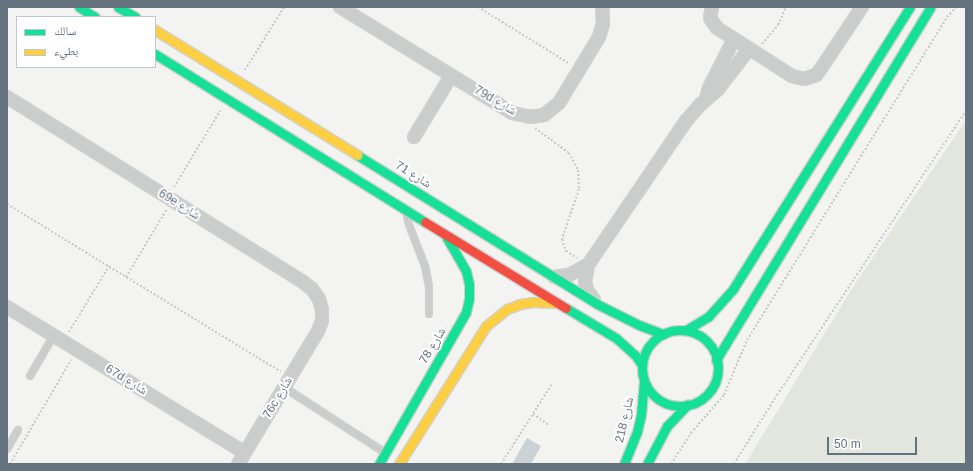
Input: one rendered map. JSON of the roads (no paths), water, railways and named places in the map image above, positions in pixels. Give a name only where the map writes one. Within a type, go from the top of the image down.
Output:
[{"type":"street","points":[[79,7],[93,16]]},
{"type":"street","points":[[118,7],[133,16]]},
{"type":"street","name":"79d شارع","points":[[340,7],[512,113],[531,117],[544,115],[555,108],[602,31],[604,18],[602,7]]},
{"type":"street","points":[[712,7],[710,12],[712,24],[797,78],[810,78],[820,70],[862,7]]},
{"type":"street","points":[[686,330],[708,317],[734,289],[910,7]]},
{"type":"street","points":[[716,360],[931,7]]},
{"type":"street","name":"شارع 71","points":[[156,31],[597,304],[639,325],[663,334]]},
{"type":"street","points":[[706,99],[709,88],[734,39]]},
{"type":"street","points":[[597,304],[587,290],[585,281],[588,266],[686,121],[753,51]]},
{"type":"street","points":[[156,55],[445,235],[616,338],[635,355],[642,365]]},
{"type":"street","points":[[414,137],[451,76]]},
{"type":"street","name":"69e شارع","points":[[7,97],[312,289],[319,299],[322,310],[322,321],[318,331]]},
{"type":"street","name":"شارع 78","points":[[379,464],[466,312],[469,299],[469,284],[466,271],[445,235]]},
{"type":"street","points":[[554,277],[569,275],[588,266]]},
{"type":"street","points":[[399,464],[486,326],[496,317],[520,304],[534,302],[557,303]]},
{"type":"street","name":"67d شارع","points":[[7,306],[245,452]]},
{"type":"street","points":[[686,330],[700,336],[711,346],[716,360],[717,374],[712,388],[702,398],[688,404],[681,405],[665,402],[652,394],[644,380],[642,365],[648,346],[663,334],[670,331],[686,330]]},
{"type":"street","name":"76c شارع","points":[[238,464],[318,331]]},
{"type":"street","name":"شارع 218","points":[[624,464],[637,432],[642,409],[644,380]]},
{"type":"street","points":[[647,464],[667,426],[688,404]]},
{"type":"lane","points":[[406,210],[409,226],[425,266],[429,287],[430,314]]},
{"type":"lane","points":[[30,376],[58,338]]},
{"type":"lane","points":[[288,383],[386,453]]},
{"type":"lane","points":[[7,449],[18,430]]}]
